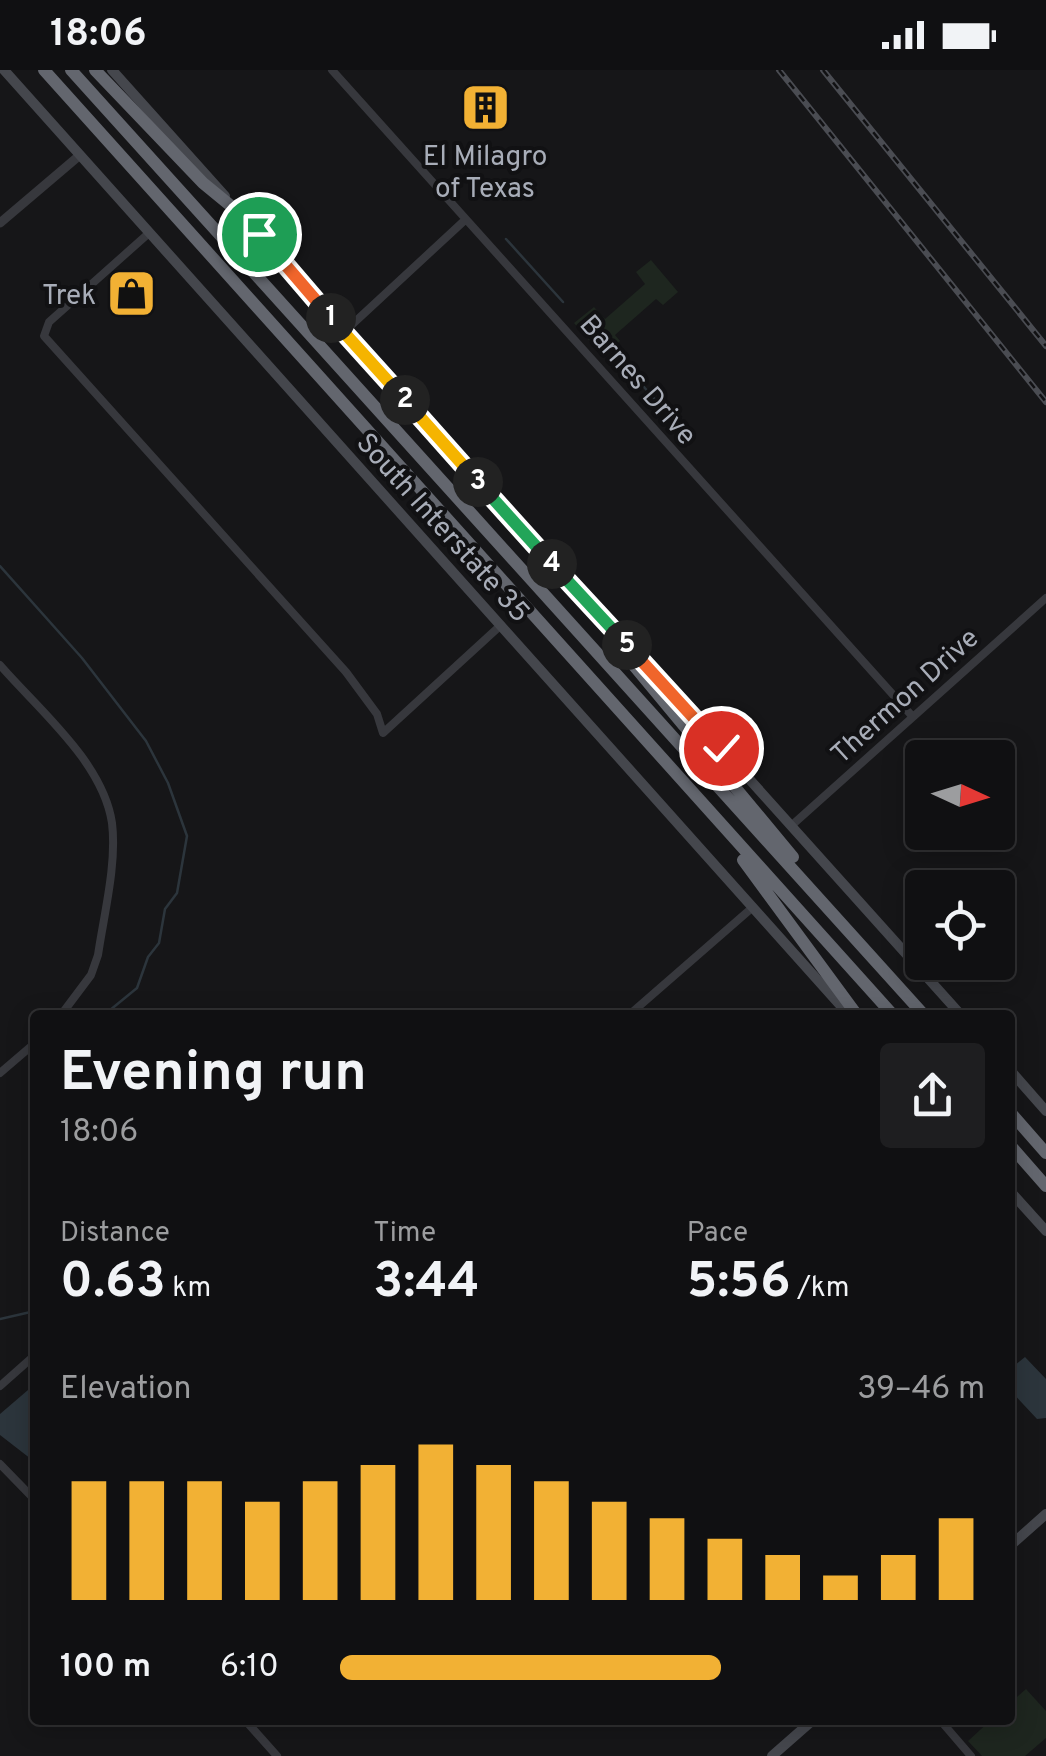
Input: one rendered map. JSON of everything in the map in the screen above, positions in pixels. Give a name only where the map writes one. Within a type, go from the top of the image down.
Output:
[{"type":"highway","points":[[44,70],[888,1010]]},
{"type":"highway","points":[[71,70],[920,1010]]},
{"type":"highway","points":[[95,70],[203,183],[242,215]]},
{"type":"highway","points":[[610,627],[635,668],[856,938]]},
{"type":"highway","points":[[694,794],[853,1010]]},
{"type":"highway","points":[[1015,1118],[1046,1153]]},
{"type":"highway","points":[[1015,1152],[1046,1186]]},
{"type":"main road","name":"South Interstate 35","points":[[4,70],[846,1010]]},
{"type":"main road","name":"South Interstate 35","points":[[115,71],[344,332],[957,1010]]},
{"type":"main road","points":[[1015,1076],[1046,1110]]},
{"type":"main road","points":[[1015,1197],[1046,1231]]},
{"type":"main road","points":[[1015,1542],[1046,1514]]},
{"type":"main road","points":[[772,1756],[807,1725]]},
{"type":"street","name":"Barnes Drive","points":[[332,70],[912,717]]},
{"type":"street","points":[[0,223],[80,155]]},
{"type":"street","points":[[344,332],[465,220]]},
{"type":"street","points":[[148,232],[49,322],[44,336],[346,672],[377,714],[383,733],[500,624]]},
{"type":"street","name":"Thermon Drive","points":[[791,826],[1046,598]]},
{"type":"street","points":[[0,665],[85,764],[106,798],[112,824],[98,955],[90,975],[65,1010]]},
{"type":"street","points":[[635,1010],[753,907]]},
{"type":"street","points":[[0,1073],[30,1046]]},
{"type":"street","points":[[0,1386],[30,1360]]},
{"type":"street","points":[[0,1464],[30,1495]]},
{"type":"street","points":[[249,1725],[276,1756]]},
{"type":"street","points":[[944,1725],[971,1756]]},
{"type":"shaded area","points":[[651,260],[678,292],[663,305],[656,299],[615,335],[620,341],[603,356],[574,323],[594,307],[605,319],[645,284],[636,272]]},
{"type":"shaded area","points":[[1025,1357],[1046,1379],[1046,1418],[1037,1419],[1015,1395],[1015,1365]]},
{"type":"shaded area","points":[[30,1388],[30,1458],[0,1435],[0,1414]]},
{"type":"shaded area","points":[[1026,1689],[1046,1711],[1046,1738],[1025,1756],[982,1756],[968,1741],[986,1725],[1015,1725],[1015,1699]]},
{"type":"waterway","points":[[506,239],[563,302]]},
{"type":"waterway","points":[[620,360],[691,440]]},
{"type":"waterway","points":[[0,566],[82,658],[146,741],[168,783],[187,836],[177,893],[165,909],[159,943],[148,957],[137,988],[110,1010]]},
{"type":"waterway","points":[[0,1319],[30,1312]]},
{"type":"railway","points":[[779,70],[1046,402]]},
{"type":"railway","points":[[823,70],[1046,346]]},
{"type":"place","name":"El Milagro of Texas","points":[[485,107]]},
{"type":"place","name":"Trek","points":[[131,294]]},
{"type":"route","points":[[259,234],[509,517],[721,748]]}]
